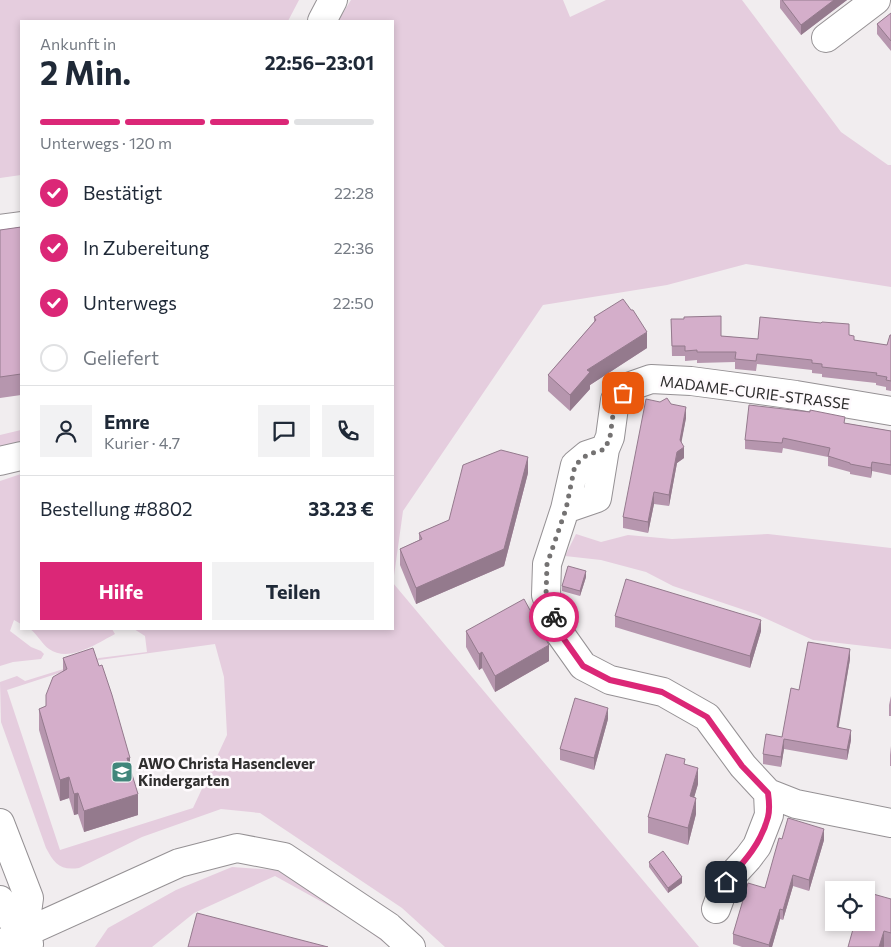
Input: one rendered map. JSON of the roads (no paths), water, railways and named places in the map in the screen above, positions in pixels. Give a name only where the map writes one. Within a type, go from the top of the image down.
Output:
[{"type":"street","points":[[323,20],[333,0]]},
{"type":"street","points":[[826,38],[876,0]]},
{"type":"street","points":[[0,229],[20,226]]},
{"type":"street","name":"MADAME-CURIE-STRASSE","points":[[891,411],[796,394],[691,382],[651,379],[631,386],[615,400],[610,437],[605,449],[597,498],[566,509],[547,564],[546,595],[561,635],[583,666],[610,680],[662,692],[707,717],[742,766],[768,793],[796,804],[891,823]]},
{"type":"street","points":[[0,461],[20,456]]},
{"type":"street","points":[[716,908],[726,882],[757,846],[769,815],[768,793]]},
{"type":"street","points":[[0,823],[29,898],[18,942]]},
{"type":"street","points":[[18,942],[179,863],[237,848],[284,857],[390,927],[411,947]]},
{"type":"street","points":[[0,900],[18,942]]},
{"type":"place","name":"AWO Christa Hasenclever Kindergarten","points":[[122,772]]}]
